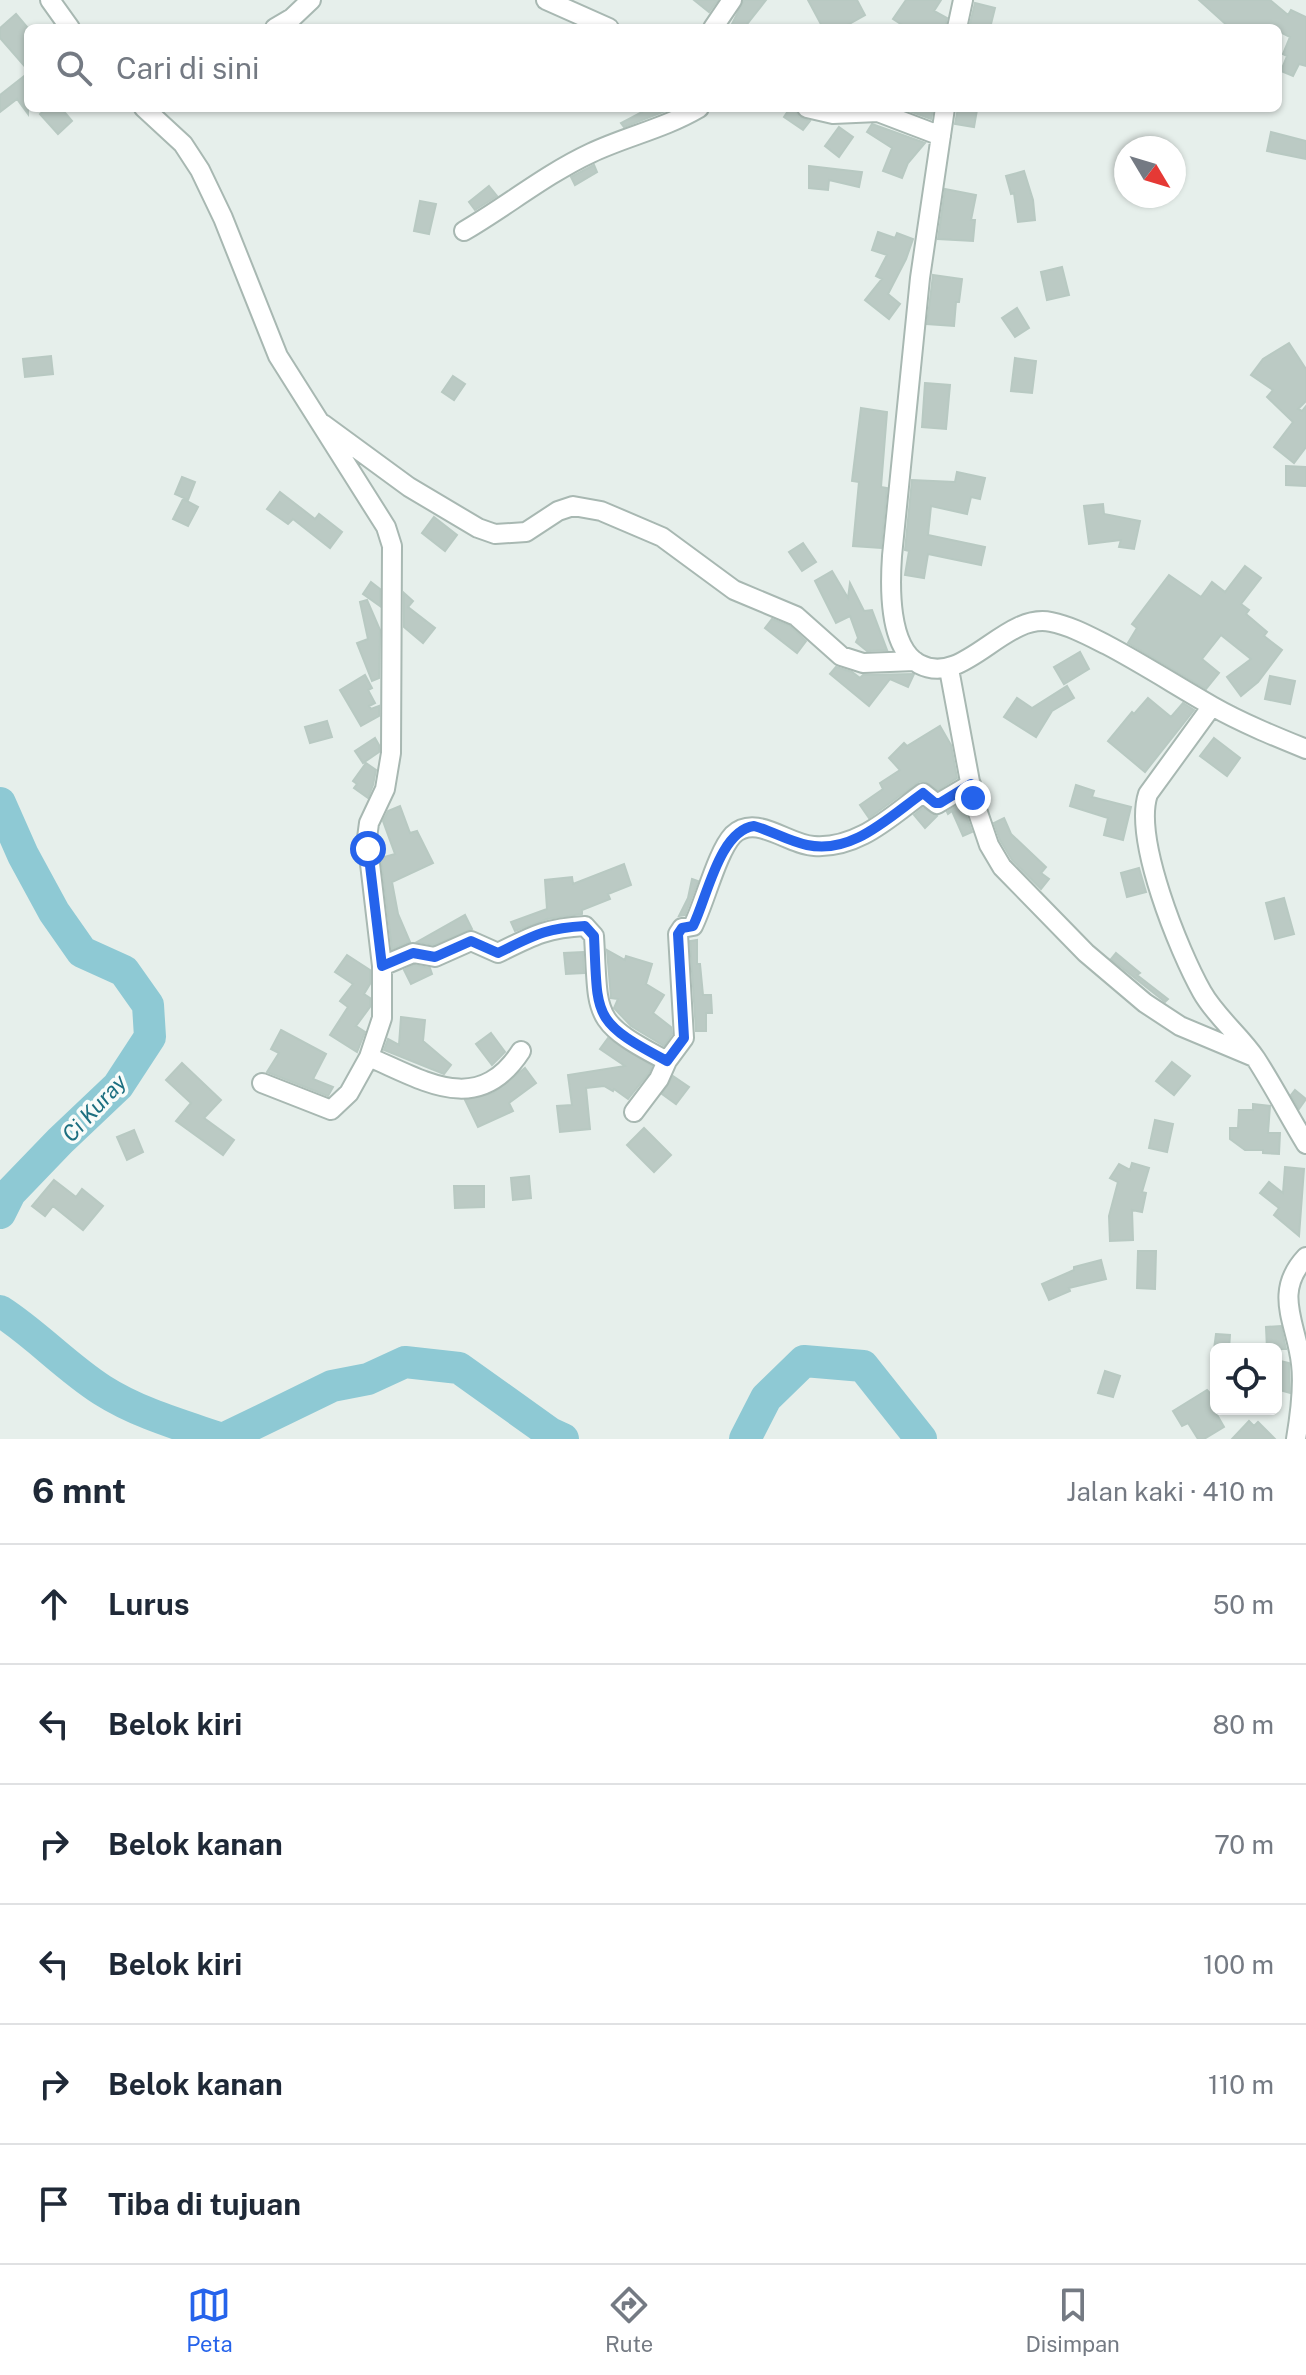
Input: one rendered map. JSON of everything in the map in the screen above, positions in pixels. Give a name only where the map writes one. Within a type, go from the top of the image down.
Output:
[{"type":"street","points":[[50,0],[67,24]]},
{"type":"street","points":[[282,24],[311,0]]},
{"type":"street","points":[[546,0],[600,24]]},
{"type":"street","points":[[716,24],[732,0]]},
{"type":"street","points":[[958,24],[963,0]]},
{"type":"street","points":[[148,112],[183,144],[208,184],[278,356],[386,527],[392,546],[391,753],[385,789],[369,823],[367,838],[382,966],[382,1018],[369,1057],[349,1093],[331,1110],[262,1083]]},
{"type":"street","points":[[464,231],[583,157],[663,127],[691,112]]},
{"type":"street","points":[[824,112],[878,112],[941,136]]},
{"type":"street","points":[[915,661],[902,642],[893,619],[891,584],[920,278],[944,112]]},
{"type":"street","points":[[316,420],[409,487],[478,528],[495,534],[526,532],[558,511],[573,506],[601,511],[662,537],[734,590],[796,616],[841,656],[863,663],[915,661],[932,668],[949,669],[1030,622],[1050,621],[1068,626],[1212,706],[1306,749]]},
{"type":"street","points":[[949,669],[979,818],[989,845],[1002,867],[1086,953],[1163,1016],[1254,1057]]},
{"type":"street","points":[[1212,706],[1148,794],[1145,803],[1148,841],[1159,888],[1191,970],[1213,1009],[1254,1057],[1306,1144]]},
{"type":"street","points":[[634,1112],[663,1074],[667,1061],[684,1038],[678,934],[682,928],[693,926],[723,850],[733,836],[742,829],[754,826],[809,846],[832,846],[870,832],[923,793],[935,803],[940,803],[971,784]]},
{"type":"street","points":[[382,966],[413,953],[435,957],[471,941],[498,953],[539,932],[585,926],[594,936],[594,966],[603,1016],[615,1031],[667,1061]]},
{"type":"street","points":[[369,1057],[440,1088],[460,1090],[499,1076],[521,1051]]},
{"type":"street","points":[[1296,1439],[1302,1367],[1291,1325],[1288,1295],[1294,1274],[1306,1257]]},
{"type":"building","points":[[694,0],[718,0],[709,12]]},
{"type":"building","points":[[744,0],[766,0],[747,24],[732,24]]},
{"type":"building","points":[[808,0],[857,0],[865,15],[849,24],[821,24]]},
{"type":"building","points":[[906,0],[941,0],[934,11],[947,18],[946,24],[901,24],[893,19]]},
{"type":"building","points":[[1199,0],[1270,0],[1288,15],[1291,10],[1306,17],[1306,66],[1299,64],[1293,76],[1282,71],[1287,56],[1283,54],[1290,37],[1282,33],[1282,24],[1226,24]]},
{"type":"building","points":[[975,3],[995,8],[991,24],[970,24]]},
{"type":"building","points":[[16,14],[25,24],[24,65],[0,38],[0,28]]},
{"type":"building","points":[[24,76],[24,109],[17,99],[0,112],[0,95]]},
{"type":"building","points":[[64,112],[72,121],[58,134],[40,114]]},
{"type":"building","points":[[642,112],[663,112],[624,127],[621,123]]},
{"type":"building","points":[[787,112],[797,112],[799,117],[810,121],[803,130],[784,117]]},
{"type":"building","points":[[912,112],[933,112],[931,119]]},
{"type":"building","points":[[957,112],[977,112],[974,127],[955,124]]},
{"type":"building","points":[[872,124],[925,143],[908,163],[902,178],[883,171],[892,148],[867,132]]},
{"type":"building","points":[[839,127],[853,137],[839,157],[825,146]]},
{"type":"building","points":[[1271,132],[1306,141],[1306,159],[1267,151]]},
{"type":"building","points":[[594,165],[597,172],[575,185],[571,177]]},
{"type":"building","points":[[809,166],[862,172],[859,187],[829,180],[828,190],[809,188]]},
{"type":"building","points":[[1024,171],[1033,200],[1035,220],[1018,222],[1014,193],[1011,194],[1006,176]]},
{"type":"building","points":[[489,186],[497,196],[475,210],[469,202]]},
{"type":"building","points":[[945,189],[976,195],[971,220],[975,220],[973,241],[938,239]]},
{"type":"building","points":[[420,201],[436,204],[429,234],[414,231]]},
{"type":"building","points":[[878,232],[895,238],[897,233],[913,239],[888,294],[900,304],[889,319],[865,300],[882,279],[876,276],[887,255],[872,250]]},
{"type":"building","points":[[1062,267],[1069,295],[1047,300],[1041,272]]},
{"type":"building","points":[[933,275],[962,279],[954,326],[927,324]]},
{"type":"building","points":[[1017,308],[1029,328],[1015,337],[1002,318]]},
{"type":"building","points":[[1289,343],[1306,369],[1306,401],[1298,409],[1302,411],[1306,406],[1306,447],[1294,463],[1274,447],[1293,422],[1267,397],[1273,390],[1251,375],[1263,359]]},
{"type":"building","points":[[51,356],[53,374],[25,377],[23,359]]},
{"type":"building","points":[[1015,358],[1036,361],[1032,393],[1011,391]]},
{"type":"building","points":[[453,376],[465,384],[454,400],[442,392]]},
{"type":"building","points":[[925,383],[950,385],[946,429],[922,427]]},
{"type":"building","points":[[861,408],[887,412],[881,487],[887,488],[881,548],[853,546],[859,482],[852,481]]},
{"type":"building","points":[[1286,466],[1306,467],[1306,486],[1286,485]]},
{"type":"building","points":[[957,472],[985,478],[980,499],[971,497],[967,514],[931,506],[928,535],[985,547],[981,565],[928,554],[924,578],[905,575],[912,480],[955,482]]},
{"type":"building","points":[[182,477],[195,482],[188,500],[175,494]]},
{"type":"building","points":[[280,492],[315,519],[319,514],[342,532],[330,548],[293,519],[288,524],[267,509]]},
{"type":"building","points":[[183,499],[198,507],[188,526],[173,519]]},
{"type":"building","points":[[1103,504],[1104,514],[1140,521],[1134,549],[1119,547],[1121,540],[1089,544],[1084,506]]},
{"type":"building","points":[[434,517],[457,535],[445,551],[422,533]]},
{"type":"building","points":[[803,543],[816,562],[802,571],[789,552]]},
{"type":"building","points":[[1245,566],[1261,578],[1241,604],[1249,610],[1246,614],[1267,632],[1264,636],[1282,650],[1258,682],[1241,696],[1227,677],[1251,659],[1221,635],[1202,659],[1219,673],[1206,689],[1128,643],[1137,628],[1132,624],[1169,575],[1201,597],[1212,582],[1225,592]]},
{"type":"building","points":[[832,571],[848,598],[850,583],[864,611],[872,610],[887,650],[867,651],[856,642],[858,638],[850,616],[836,623],[815,581]]},
{"type":"building","points":[[371,582],[380,589],[380,606],[363,594]]},
{"type":"building","points":[[404,593],[413,601],[408,607],[435,628],[423,643],[404,627]]},
{"type":"building","points":[[367,600],[380,630],[379,678],[372,681],[357,643],[368,639],[360,602]]},
{"type":"building","points":[[772,619],[790,626],[806,641],[797,653],[765,628]]},
{"type":"building","points":[[1080,652],[1089,669],[1064,684],[1054,667]]},
{"type":"building","points":[[836,667],[860,678],[863,675],[914,674],[908,687],[890,679],[869,706],[830,674]]},
{"type":"building","points":[[365,675],[375,703],[369,706],[371,709],[379,706],[379,716],[361,726],[340,690]]},
{"type":"building","points":[[1270,676],[1295,681],[1290,704],[1265,699]]},
{"type":"building","points":[[1067,686],[1074,698],[1052,711],[1036,737],[1004,717],[1017,698],[1032,708]]},
{"type":"building","points":[[1148,698],[1171,717],[1183,703],[1194,710],[1145,772],[1108,741]]},
{"type":"building","points":[[327,721],[332,737],[310,743],[305,727]]},
{"type":"building","points":[[940,726],[951,745],[957,778],[938,790],[920,781],[869,818],[860,805],[883,789],[880,783],[900,770],[889,758],[904,743],[907,746]]},
{"type":"building","points":[[375,738],[379,752],[363,763],[355,751]]},
{"type":"building","points":[[1214,738],[1240,758],[1227,776],[1200,756]]},
{"type":"building","points":[[366,763],[376,770],[368,798],[354,788],[357,784],[353,781]]},
{"type":"building","points":[[1076,785],[1094,791],[1092,797],[1131,807],[1123,840],[1104,835],[1108,818],[1070,806]]},
{"type":"building","points":[[962,803],[972,832],[963,836],[952,811],[947,812]]},
{"type":"building","points":[[400,806],[410,833],[417,831],[433,863],[392,882],[398,914],[410,942],[392,949],[381,858],[395,854],[383,821],[388,811]]},
{"type":"building","points":[[923,808],[937,816],[925,828],[914,815]]},
{"type":"building","points":[[1004,818],[1011,834],[1046,867],[1041,873],[1049,879],[1041,889],[1012,860],[1000,840],[994,823]]},
{"type":"building","points":[[624,864],[631,885],[608,894],[610,899],[582,910],[582,914],[547,919],[515,931],[511,922],[547,909],[545,880],[572,877],[573,884]]},
{"type":"building","points":[[1139,868],[1146,892],[1127,897],[1121,873]]},
{"type":"building","points":[[692,879],[698,881],[685,915],[679,916],[688,898]]},
{"type":"building","points":[[1284,898],[1294,934],[1275,939],[1266,903]]},
{"type":"building","points":[[465,915],[472,929],[434,945],[417,942]]},
{"type":"building","points":[[697,940],[697,964],[700,964],[703,995],[711,995],[712,1013],[706,1013],[706,1031],[696,1031],[690,941]]},
{"type":"building","points":[[607,950],[625,960],[626,956],[652,964],[646,984],[664,995],[653,1013],[671,1027],[672,1034],[664,1046],[631,1026],[614,1008],[618,999],[611,998]]},
{"type":"building","points":[[583,952],[584,973],[566,974],[564,953]]},
{"type":"building","points":[[1116,953],[1140,973],[1137,975],[1168,999],[1165,1002],[1111,959]]},
{"type":"building","points":[[347,955],[370,970],[370,984],[364,994],[370,998],[370,1007],[356,1026],[365,1032],[357,1052],[330,1035],[348,1007],[340,1001],[353,984],[335,972]]},
{"type":"building","points":[[414,965],[430,968],[432,974],[411,984],[404,970]]},
{"type":"building","points":[[401,1017],[425,1020],[423,1041],[451,1065],[444,1074],[384,1050],[388,1039],[399,1045]]},
{"type":"building","points":[[281,1030],[326,1054],[313,1079],[333,1087],[328,1096],[267,1072],[279,1053],[271,1049]]},
{"type":"building","points":[[491,1033],[505,1052],[492,1065],[476,1044]]},
{"type":"building","points":[[608,1038],[652,1066],[649,1073],[628,1099],[604,1086],[586,1088],[590,1129],[560,1132],[557,1106],[572,1105],[568,1075],[625,1066],[600,1049]]},
{"type":"building","points":[[1172,1062],[1190,1076],[1174,1095],[1156,1081]]},
{"type":"building","points":[[182,1063],[221,1100],[204,1118],[234,1140],[223,1155],[176,1121],[191,1103],[166,1080]]},
{"type":"building","points":[[525,1068],[536,1083],[509,1103],[513,1111],[478,1127],[465,1100],[493,1093]]},
{"type":"building","points":[[673,1076],[689,1087],[676,1104],[662,1094]]},
{"type":"building","points":[[1295,1090],[1306,1099],[1299,1109],[1291,1095]]},
{"type":"building","points":[[1253,1104],[1270,1106],[1268,1133],[1280,1133],[1279,1154],[1245,1150],[1230,1139],[1230,1128],[1238,1128],[1239,1110],[1253,1110]]},
{"type":"building","points":[[1155,1120],[1173,1124],[1167,1152],[1149,1148]]},
{"type":"building","points":[[644,1128],[671,1155],[654,1172],[627,1145]]},
{"type":"building","points":[[134,1130],[143,1152],[127,1160],[117,1137]]},
{"type":"building","points":[[1132,1163],[1149,1168],[1142,1192],[1146,1193],[1142,1212],[1132,1210],[1133,1240],[1110,1241],[1109,1216],[1118,1182],[1110,1178],[1119,1164],[1130,1170]]},
{"type":"building","points":[[1285,1167],[1304,1169],[1299,1236],[1274,1215],[1279,1208],[1260,1193],[1269,1182],[1283,1193]]},
{"type":"building","points":[[529,1176],[531,1198],[513,1200],[511,1178]]},
{"type":"building","points":[[54,1180],[76,1197],[82,1189],[103,1206],[83,1230],[53,1206],[45,1216],[32,1206]]},
{"type":"building","points":[[454,1186],[484,1186],[484,1207],[455,1208]]},
{"type":"building","points":[[1138,1251],[1156,1251],[1155,1289],[1137,1288]]},
{"type":"building","points":[[1101,1260],[1106,1279],[1069,1288],[1070,1291],[1049,1300],[1042,1284],[1074,1270],[1074,1267]]},
{"type":"building","points":[[1281,1326],[1286,1349],[1282,1349],[1282,1343],[1267,1343],[1266,1327]]},
{"type":"building","points":[[1216,1334],[1230,1335],[1229,1343],[1215,1343]]},
{"type":"building","points":[[1282,1361],[1289,1363],[1290,1393],[1282,1391]]},
{"type":"building","points":[[1105,1371],[1120,1376],[1113,1397],[1098,1393]]},
{"type":"building","points":[[1207,1390],[1210,1393],[1210,1415],[1217,1415],[1224,1427],[1204,1439],[1198,1439],[1188,1423],[1182,1426],[1173,1411]]},
{"type":"building","points":[[1249,1421],[1254,1426],[1258,1422],[1275,1439],[1232,1439]]},
{"type":"waterway","name":"Ci Kuray","points":[[0,803],[23,855],[54,912],[82,952],[124,971],[148,1005],[150,1037],[118,1086],[10,1193],[0,1213]]},
{"type":"waterway","name":"Ci Kuray","points":[[0,1311],[89,1381],[116,1398],[160,1418],[222,1439]]},
{"type":"waterway","name":"Ci Kuray","points":[[745,1439],[766,1398],[804,1361],[863,1366],[921,1439]]},
{"type":"waterway","name":"Ci Kuray","points":[[223,1439],[332,1386],[368,1379],[405,1362],[459,1368],[563,1439]]},
{"type":"route","points":[[368,849],[382,966],[418,952],[435,957],[471,941],[496,954],[539,932],[585,926],[594,936],[594,966],[603,1016],[615,1031],[667,1061],[684,1038],[678,934],[680,929],[693,926],[723,850],[737,832],[754,826],[809,846],[832,846],[870,832],[923,793],[935,803],[940,803],[971,784],[973,798]]}]
